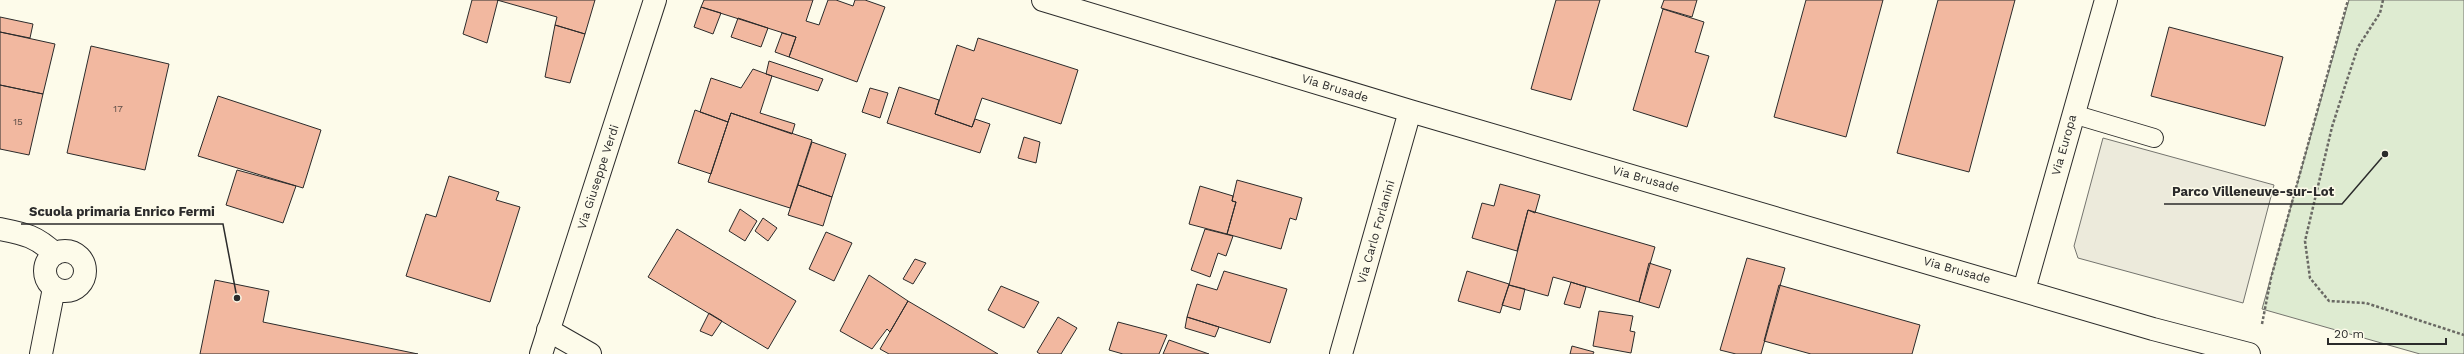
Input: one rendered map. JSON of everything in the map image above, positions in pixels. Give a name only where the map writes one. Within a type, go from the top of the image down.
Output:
[{"type":"street","name":"Via Giuseppe Verdi","points":[[541,354],[655,0]]},
{"type":"street","name":"Via Brusade","points":[[1043,0],[1410,111],[2153,329],[2249,354]]},
{"type":"street","name":"Via Europa","points":[[2024,290],[2106,0]]},
{"type":"street","name":"Via Carlo Forlanini","points":[[1341,354],[1410,111]]},
{"type":"street","points":[[0,229],[30,235],[42,242],[55,254]]},
{"type":"street","points":[[67,251],[80,257],[85,268],[85,275],[79,287],[73,290],[61,291],[54,288],[49,284],[45,271],[46,265],[55,254],[67,251]]},
{"type":"street","points":[[41,354],[54,288]]},
{"type":"street","points":[[548,330],[590,354]]},
{"type":"lane","points":[[2073,114],[2154,138]]},
{"type":"path","points":[[2260,331],[2271,278],[2348,0]]},
{"type":"path","points":[[2384,0],[2380,13],[2358,47],[2332,127],[2305,241],[2310,278],[2330,301],[2366,303],[2464,335]]},
{"type":"green space","points":[[2349,0],[2464,0],[2464,354],[2420,354],[2262,309]]},
{"type":"shaded area","points":[[2103,138],[2274,185],[2243,303],[2078,258],[2074,246]]},
{"type":"building","points":[[472,0],[498,0],[487,43],[463,34]]},
{"type":"building","points":[[497,0],[595,0],[585,34],[555,25],[557,17]]},
{"type":"building","points":[[704,0],[813,0],[806,21],[819,25],[828,0],[836,0],[853,6],[855,0],[865,0],[885,7],[857,82],[789,57],[796,37],[701,7]]},
{"type":"building","points":[[1556,0],[1600,0],[1571,100],[1531,89]]},
{"type":"building","points":[[1664,0],[1697,0],[1692,17],[1661,8]]},
{"type":"building","points":[[1806,0],[1883,0],[1846,137],[1774,117]]},
{"type":"building","points":[[1938,0],[2015,0],[1969,172],[1897,153]]},
{"type":"building","points":[[701,7],[721,13],[713,34],[694,27]]},
{"type":"building","points":[[1663,9],[1704,22],[1695,52],[1709,56],[1687,127],[1633,110]]},
{"type":"building","points":[[0,17],[33,24],[30,38],[0,32]]},
{"type":"building","points":[[738,18],[768,28],[761,47],[731,37]]},
{"type":"building","points":[[555,25],[585,34],[570,83],[545,77]]},
{"type":"building","points":[[2169,27],[2283,57],[2265,126],[2151,96]]},
{"type":"building","points":[[0,32],[55,44],[43,94],[0,85]]},
{"type":"building","points":[[782,33],[796,37],[789,57],[775,52]]},
{"type":"building","points":[[978,38],[1078,70],[1061,124],[982,98],[972,127],[935,114],[957,45],[974,51]]},
{"type":"building","points":[[91,46],[169,64],[145,170],[67,153]]},
{"type":"building","points":[[769,61],[823,79],[818,91],[766,74]]},
{"type":"building","points":[[753,69],[772,76],[760,113],[795,124],[792,134],[731,113],[728,122],[700,112],[711,78],[741,88]]},
{"type":"building","points":[[0,85],[43,94],[29,155],[0,149]]},
{"type":"building","points":[[899,87],[939,100],[935,114],[972,127],[975,119],[990,124],[980,153],[887,123]]},
{"type":"building","points":[[870,88],[888,93],[880,118],[862,112]]},
{"type":"building","points":[[218,96],[321,130],[303,188],[198,156]]},
{"type":"building","points":[[695,110],[728,122],[711,174],[678,163]]},
{"type":"building","points":[[731,113],[812,140],[790,208],[708,182]]},
{"type":"building","points":[[1024,137],[1040,142],[1036,163],[1018,158]]},
{"type":"building","points":[[812,142],[846,154],[832,197],[798,185]]},
{"type":"building","points":[[237,170],[296,186],[283,223],[226,205]]},
{"type":"building","points":[[449,176],[499,192],[496,200],[520,207],[490,302],[406,276],[426,214],[436,217]]},
{"type":"building","points":[[1237,180],[1302,198],[1296,220],[1290,218],[1281,249],[1227,234],[1236,202],[1232,201]]},
{"type":"building","points":[[1500,184],[1540,195],[1535,213],[1528,210],[1517,251],[1472,238],[1482,203],[1494,206]]},
{"type":"building","points":[[798,185],[832,197],[823,226],[788,215]]},
{"type":"building","points":[[1200,186],[1233,196],[1232,201],[1236,202],[1227,234],[1189,224]]},
{"type":"building","points":[[740,209],[757,221],[745,241],[729,231]]},
{"type":"building","points":[[1528,210],[1655,247],[1639,302],[1553,277],[1548,296],[1509,285]]},
{"type":"building","points":[[763,218],[777,228],[768,241],[755,231]]},
{"type":"building","points":[[677,229],[796,301],[768,349],[648,277]]},
{"type":"building","points":[[1205,229],[1233,236],[1226,256],[1218,253],[1210,277],[1191,270]]},
{"type":"building","points":[[826,232],[852,243],[834,281],[809,269]]},
{"type":"building","points":[[1747,258],[1785,268],[1761,354],[1736,354],[1720,350]]},
{"type":"building","points":[[915,259],[926,263],[913,284],[903,279]]},
{"type":"building","points":[[1649,263],[1671,270],[1659,308],[1639,302]]},
{"type":"building","points":[[1224,271],[1287,289],[1270,343],[1187,317],[1197,284],[1217,290]]},
{"type":"building","points":[[1467,271],[1509,284],[1500,313],[1458,301]]},
{"type":"building","points":[[869,275],[908,301],[890,332],[887,329],[872,349],[840,331]]},
{"type":"building","points":[[215,280],[269,291],[263,322],[418,354],[200,354]]},
{"type":"building","points":[[1571,282],[1586,287],[1580,308],[1564,304]]},
{"type":"building","points":[[1509,285],[1525,289],[1520,310],[1502,305]]},
{"type":"building","points":[[1779,285],[1920,325],[1912,354],[1811,354],[1764,341]]},
{"type":"building","points":[[1001,286],[1039,302],[1024,328],[988,310]]},
{"type":"building","points":[[908,301],[998,354],[889,354],[880,349]]},
{"type":"building","points":[[1599,311],[1633,316],[1630,331],[1635,332],[1631,353],[1593,346]]},
{"type":"building","points":[[709,313],[722,321],[712,336],[700,331]]},
{"type":"building","points":[[1058,317],[1077,328],[1061,354],[1040,354],[1037,352]]},
{"type":"building","points":[[1187,317],[1219,327],[1215,337],[1185,328]]},
{"type":"building","points":[[1118,322],[1167,335],[1159,354],[1123,354],[1109,350]]},
{"type":"building","points":[[1169,340],[1209,354],[1163,354]]},
{"type":"building","points":[[1572,346],[1594,352],[1593,354],[1570,354]]},
{"type":"place","name":"Parco Villeneuve-sur-Lot","points":[[2385,154]]},
{"type":"place","name":"Scuola primaria Enrico Fermi","points":[[237,298]]}]
